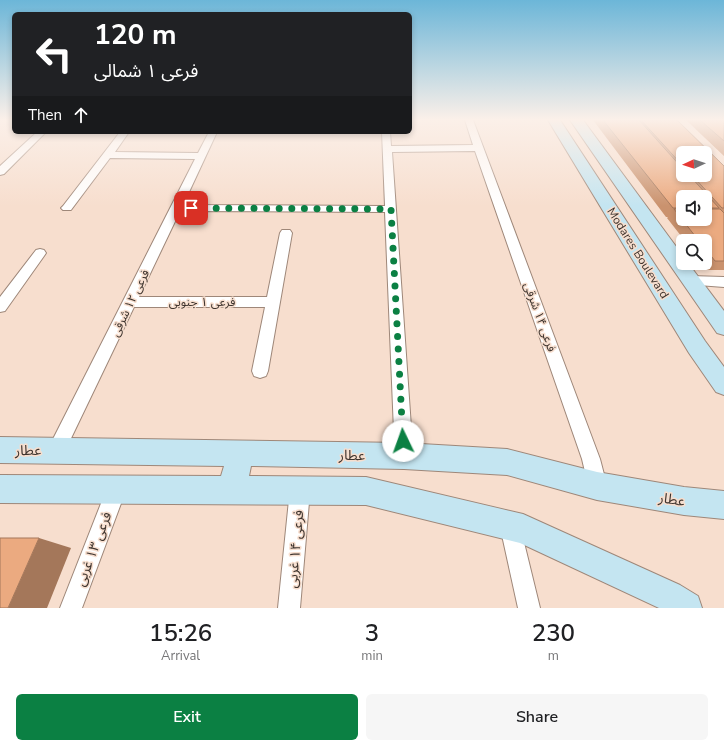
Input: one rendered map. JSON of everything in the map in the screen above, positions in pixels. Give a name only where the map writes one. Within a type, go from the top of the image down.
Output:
[{"type":"main road","name":"Modares Boulevard","points":[[572,148],[693,340],[724,385]]},
{"type":"main road","name":"Modares Boulevard","points":[[596,148],[724,327]]},
{"type":"main road","name":"عطار","points":[[0,450],[57,449],[404,456],[507,462],[597,486],[684,501],[724,505]]},
{"type":"main road","points":[[232,490],[240,453]]},
{"type":"main road","points":[[0,489],[366,491],[522,529],[669,596],[686,608]]},
{"type":"street","points":[[0,172],[25,148]]},
{"type":"street","points":[[67,208],[112,148]]},
{"type":"street","name":"فرعی ۱۲ شرقی","points":[[57,449],[131,302],[205,148]]},
{"type":"street","points":[[404,456],[387,149],[445,148]]},
{"type":"street","name":"فرعی ۱۴ شرقی","points":[[479,148],[591,459],[597,486]]},
{"type":"street","points":[[107,155],[202,156]]},
{"type":"street","points":[[0,157],[16,157]]},
{"type":"street","points":[[176,208],[391,209]]},
{"type":"street","points":[[260,371],[286,233]]},
{"type":"street","points":[[2,301],[40,254]]},
{"type":"street","points":[[690,281],[724,282]]},
{"type":"street","name":"فرعی ۱ جنوبی","points":[[131,302],[272,302]]},
{"type":"street","name":"فرعی ۱۳ غربی","points":[[71,608],[116,490]]},
{"type":"street","name":"فرعی ۱۴ غربی","points":[[289,608],[300,490]]},
{"type":"street","points":[[510,526],[529,608]]},
{"type":"building","points":[[626,148],[664,148],[676,161],[676,182],[695,182],[703,190],[676,190],[676,208],[673,208]]},
{"type":"building","points":[[667,148],[676,148],[676,158]]},
{"type":"building","points":[[712,154],[724,166],[724,208],[722,208],[712,197],[712,190],[706,190],[698,182],[712,182]]},
{"type":"building","points":[[712,200],[719,208],[712,208]]},
{"type":"building","points":[[712,209],[720,209],[724,213],[724,261],[715,261],[712,257],[712,234],[694,234],[687,226],[712,226]]},
{"type":"building","points":[[0,538],[39,538],[8,608],[0,608]]},
{"type":"route","points":[[191,208],[391,209],[403,441]]}]
